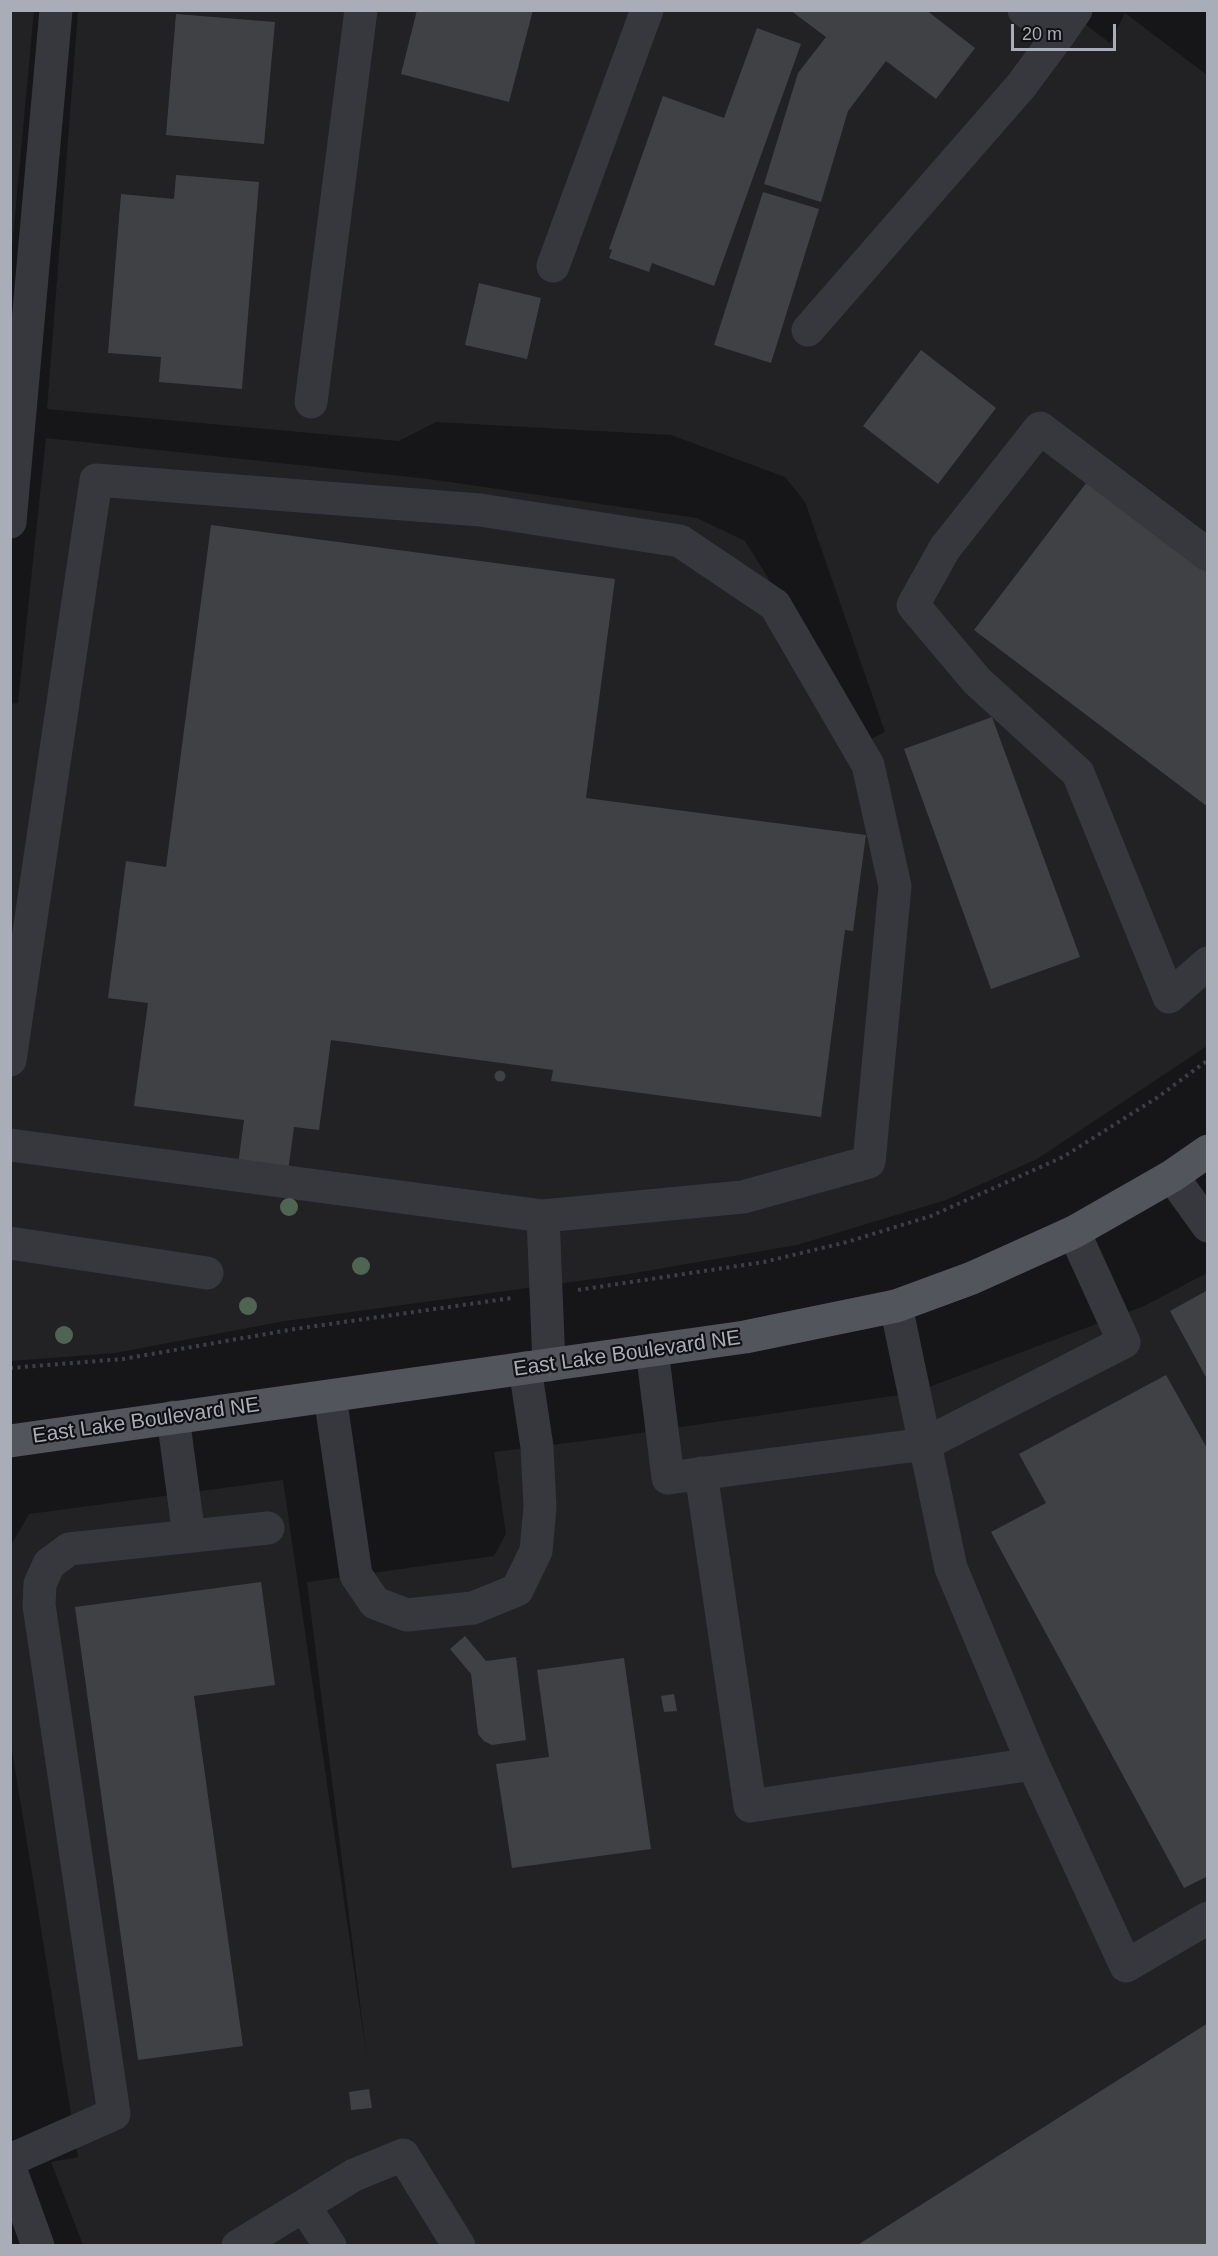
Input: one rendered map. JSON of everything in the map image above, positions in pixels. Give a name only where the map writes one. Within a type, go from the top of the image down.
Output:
[{"type":"main road","name":"East Lake Boulevard NE","points":[[10,1441],[745,1337],[896,1306],[972,1278],[1074,1232],[1172,1176],[1208,1151]]},
{"type":"street","points":[[10,522],[56,10]]},
{"type":"street","points":[[311,402],[361,10]]},
{"type":"street","points":[[554,266],[647,10]]},
{"type":"street","points":[[807,330],[1022,86],[1067,23],[1024,10]]},
{"type":"street","points":[[1208,555],[1040,428],[945,548],[913,605],[976,681],[1078,773],[1169,997],[1208,963]]},
{"type":"street","points":[[10,1060],[96,480],[480,510],[680,541],[775,605],[867,765],[895,886],[869,1161],[743,1197],[543,1215],[10,1145]]},
{"type":"street","points":[[1172,1176],[1208,1226]]},
{"type":"street","points":[[330,1396],[356,1575],[375,1603],[408,1615],[473,1608],[517,1590],[536,1551],[540,1506],[537,1367],[545,1294],[543,1215]]},
{"type":"street","points":[[652,1350],[668,1478],[925,1444],[1124,1342],[1074,1232]]},
{"type":"street","points":[[10,1244],[207,1273]]},
{"type":"street","points":[[896,1306],[951,1568],[1032,1764],[1126,1966],[1208,1917]]},
{"type":"street","points":[[173,1417],[189,1536]]},
{"type":"street","points":[[701,1473],[750,1806],[1032,1764]]},
{"type":"street","points":[[10,2160],[114,2114],[39,1605],[40,1584],[49,1564],[69,1549],[268,1528]]},
{"type":"street","points":[[238,2246],[354,2175],[403,2155],[459,2246]]},
{"type":"street","points":[[13,2186],[38,2246]]},
{"type":"street","points":[[304,2206],[330,2246]]},
{"type":"path","points":[[10,1368],[123,1359],[295,1329],[609,1286],[764,1262],[847,1242],[931,1216],[1063,1157],[1158,1097],[1208,1060]]},
{"type":"shaded area","points":[[1066,10],[1110,43],[1125,13],[1207,75],[1207,1046],[1037,1159],[946,1200],[797,1245],[623,1275],[285,1321],[115,1353],[11,1361],[10,704],[18,703],[46,438],[429,479],[697,518],[745,541],[869,740],[885,732],[805,502],[785,477],[671,435],[436,422],[399,441],[47,409],[78,11]]},
{"type":"shaded area","points":[[10,11],[34,11],[11,258]]},
{"type":"shaded area","points":[[1207,1273],[1207,2245],[83,2245],[51,2162],[78,2157],[11,1744],[10,1547],[29,1514],[283,1480],[367,2059],[307,1582],[494,1556],[506,1534],[494,1452],[913,1393],[1144,1306]]},
{"type":"building","points":[[417,10],[533,10],[509,102],[401,74]]},
{"type":"building","points":[[790,10],[926,10],[975,48],[936,99],[886,61],[848,111],[821,202],[764,184],[798,73],[826,37]]},
{"type":"building","points":[[176,14],[275,22],[264,144],[166,135]]},
{"type":"building","points":[[757,28],[801,44],[714,286],[652,263],[649,272],[609,258],[612,250],[609,249],[663,96],[724,118]]},
{"type":"building","points":[[176,175],[259,182],[242,389],[159,382],[161,357],[108,353],[121,194],[174,199]]},
{"type":"building","points":[[763,192],[819,209],[771,363],[714,345]]},
{"type":"building","points":[[479,283],[541,298],[527,359],[465,345]]},
{"type":"building","points":[[921,350],[996,408],[938,484],[863,426]]},
{"type":"building","points":[[1090,478],[1208,566],[1208,807],[974,630]]},
{"type":"building","points":[[211,525],[615,579],[586,798],[866,835],[853,931],[845,930],[821,1117],[551,1081],[553,1070],[331,1040],[319,1130],[294,1127],[288,1172],[238,1165],[244,1120],[134,1106],[148,1003],[108,998],[126,861],[166,867]]},
{"type":"building","points":[[992,717],[1080,957],[991,989],[904,749]]},
{"type":"building","points":[[500,1070],[506,1076],[500,1082],[494,1076]]},
{"type":"building","points":[[1208,1290],[1208,1381],[1170,1311]]},
{"type":"building","points":[[1166,1375],[1208,1450],[1208,1876],[1184,1888],[991,1532],[1046,1503],[1019,1454]]},
{"type":"building","points":[[261,1582],[275,1685],[194,1696],[243,2046],[138,2060],[75,1607]]},
{"type":"building","points":[[465,1636],[486,1661],[516,1657],[526,1740],[492,1745],[478,1734],[471,1674],[450,1649]]},
{"type":"building","points":[[624,1658],[651,1849],[512,1868],[496,1764],[549,1757],[537,1670]]},
{"type":"building","points":[[674,1694],[677,1711],[664,1712],[661,1696]]},
{"type":"building","points":[[1208,2023],[1208,2246],[856,2246]]},
{"type":"building","points":[[369,2089],[372,2108],[351,2110],[349,2092]]}]
